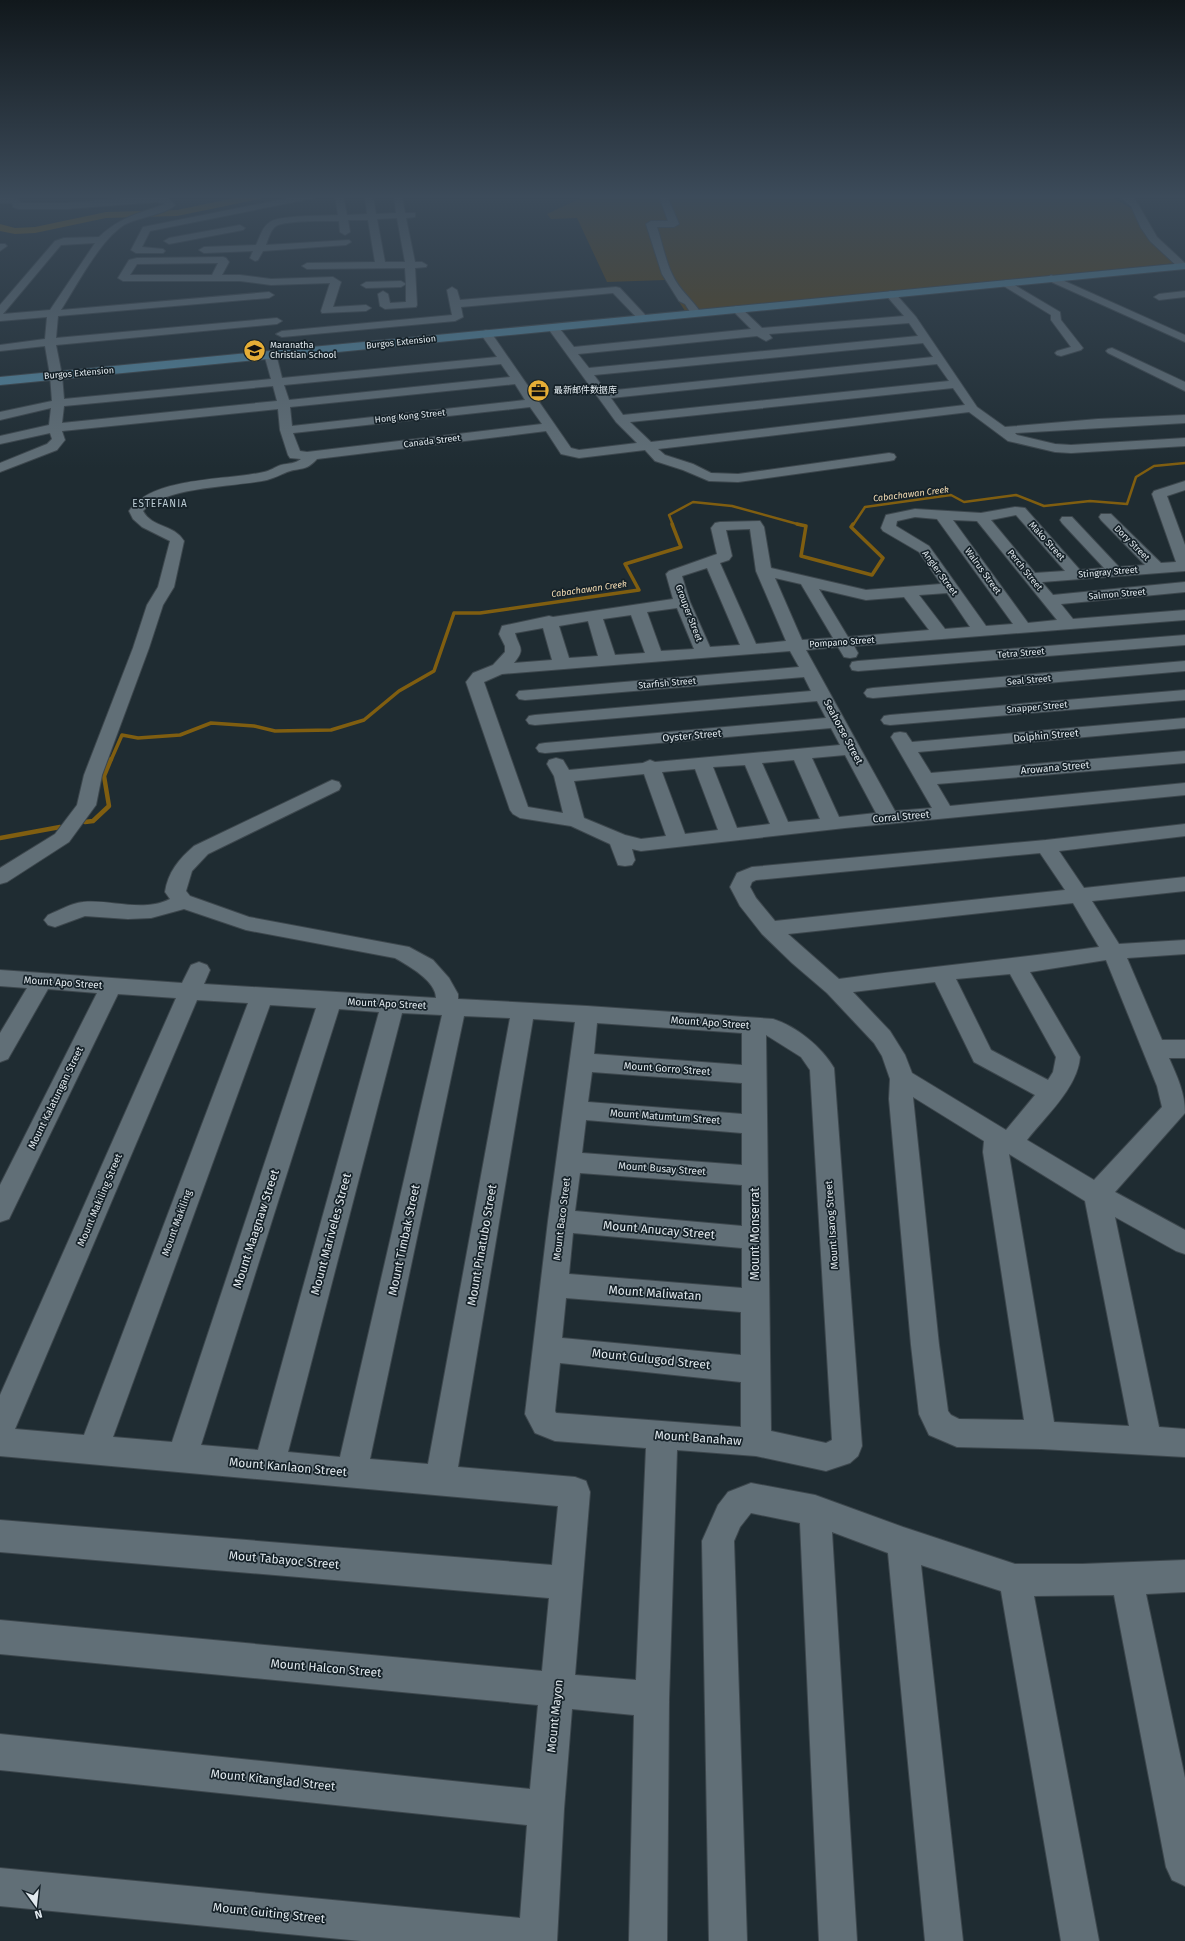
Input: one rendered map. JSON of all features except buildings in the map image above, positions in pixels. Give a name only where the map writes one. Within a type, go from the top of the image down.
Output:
[{"type":"main road","name":"Burgos Extension","points":[[0,381],[968,287]]},
{"type":"street","points":[[0,312],[21,287]]},
{"type":"street","points":[[0,468],[57,444],[59,440],[55,428],[58,404],[56,375],[50,342],[53,314],[71,287]]},
{"type":"street","points":[[270,287],[269,295],[289,352]]},
{"type":"street","points":[[334,287],[326,311],[366,308]]},
{"type":"street","points":[[366,287],[364,295],[383,294],[396,287]]},
{"type":"street","points":[[675,287],[683,299],[689,302],[696,313]]},
{"type":"street","points":[[1012,287],[1056,314],[1056,320],[1077,348],[1075,350],[1061,353]]},
{"type":"street","points":[[1070,287],[1185,339]]},
{"type":"street","points":[[282,334],[455,318],[458,317],[452,290]]},
{"type":"street","points":[[456,304],[616,290],[643,318]]},
{"type":"street","points":[[890,294],[912,319],[971,405],[971,408],[1001,431],[1013,438],[1055,448],[1071,449],[1185,442]]},
{"type":"street","points":[[1159,296],[1185,294]]},
{"type":"street","points":[[0,318],[269,295]]},
{"type":"street","points":[[736,309],[852,422]]},
{"type":"street","points":[[570,350],[912,319]]},
{"type":"street","points":[[0,348],[278,321]]},
{"type":"street","points":[[553,327],[620,419],[660,458],[688,467],[709,477],[738,478],[889,457]]},
{"type":"street","points":[[486,333],[566,451],[571,453],[579,454],[971,408]]},
{"type":"street","points":[[586,372],[925,339]]},
{"type":"street","points":[[1112,351],[1185,387]]},
{"type":"street","points":[[270,354],[284,405],[286,430]]},
{"type":"street","points":[[0,416],[58,404],[505,360]]},
{"type":"street","points":[[603,395],[940,360]]},
{"type":"street","points":[[0,440],[55,428],[518,380]]},
{"type":"street","points":[[620,419],[956,384]]},
{"type":"street","name":"Hong Kong Street","points":[[286,430],[534,403]]},
{"type":"street","points":[[1001,431],[1098,423],[1185,419]]},
{"type":"street","name":"Canada Street","points":[[286,430],[294,455],[313,455],[551,427]]},
{"type":"street","points":[[0,877],[62,838],[86,805],[93,775],[142,648],[153,612],[166,587],[176,542],[174,536],[148,524],[139,518],[136,511],[138,506],[145,500],[156,496],[208,483],[269,475],[288,468],[304,465],[313,455]]},
{"type":"street","points":[[1185,484],[1159,494],[1185,565]]},
{"type":"street","name":"Mako Street","points":[[981,517],[1015,511],[1022,513],[1077,575]]},
{"type":"street","name":"Angler Street","points":[[942,515],[915,513],[902,515],[892,518],[888,528],[924,549],[981,631]]},
{"type":"street","points":[[942,515],[981,517]]},
{"type":"street","name":"Walrus Street","points":[[942,515],[1024,628]]},
{"type":"street","name":"Perch Street","points":[[981,517],[1069,624]]},
{"type":"street","name":"Dory Street","points":[[1106,517],[1157,568]]},
{"type":"street","points":[[1067,520],[1116,571]]},
{"type":"street","name":"Seahorse Street","points":[[712,561],[725,556],[718,528],[723,525],[755,524],[757,527],[764,571],[796,646],[889,819]]},
{"type":"street","points":[[712,561],[750,649]]},
{"type":"street","name":"Grouper Street","points":[[704,653],[682,602],[674,574],[712,561]]},
{"type":"street","name":"Stingray Street","points":[[1032,578],[1185,565]]},
{"type":"street","points":[[764,571],[866,595],[952,588]]},
{"type":"street","points":[[807,582],[945,813]]},
{"type":"street","name":"Salmon Street","points":[[1049,600],[1185,588]]},
{"type":"street","points":[[908,591],[940,634]]},
{"type":"street","points":[[575,821],[563,776],[545,748],[525,695],[506,669],[513,653],[513,646],[507,634],[508,629],[549,621],[682,602]]},
{"type":"street","points":[[637,608],[655,657]]},
{"type":"street","points":[[594,615],[608,660]]},
{"type":"street","name":"Pompano Street","points":[[506,669],[1185,615]]},
{"type":"street","points":[[549,621],[562,664]]},
{"type":"street","name":"Tetra Street","points":[[858,666],[1185,640]]},
{"type":"street","name":"Seal Street","points":[[873,693],[1185,666]]},
{"type":"street","name":"Corral Street","points":[[506,669],[479,677],[475,682],[520,810],[527,814],[575,821],[619,840],[641,845],[781,828],[889,819],[1185,789]]},
{"type":"street","name":"Starfish Street","points":[[525,695],[810,671]]},
{"type":"street","points":[[535,720],[823,695]]},
{"type":"street","name":"Snapper Street","points":[[890,720],[1185,695]]},
{"type":"street","name":"Oyster Street","points":[[545,748],[717,734],[838,722]]},
{"type":"street","name":"Dolphin Street","points":[[906,748],[1185,723]]},
{"type":"street","points":[[563,776],[650,766],[852,749]]},
{"type":"street","points":[[800,753],[832,823]]},
{"type":"street","name":"Arowana Street","points":[[925,779],[1185,756]]},
{"type":"street","points":[[751,758],[781,828]]},
{"type":"street","points":[[702,762],[730,835]]},
{"type":"street","points":[[650,766],[678,841]]},
{"type":"street","points":[[332,786],[201,850],[184,865],[176,883],[175,892],[183,901],[246,923],[401,952],[425,965],[441,984],[447,994],[451,1007]]},
{"type":"street","points":[[1185,830],[1046,846],[752,874],[744,878],[740,887],[747,901],[770,929],[800,958],[835,987],[882,1037],[893,1055],[902,1079],[901,1099],[925,1345],[934,1414],[940,1425],[957,1433],[1041,1435],[1185,1443]]},
{"type":"street","points":[[619,840],[626,860]]},
{"type":"street","points":[[1046,846],[1113,952],[1153,1049],[1180,1109],[1097,1195]]},
{"type":"street","points":[[770,929],[1185,884]]},
{"type":"street","points":[[55,920],[83,909],[128,912],[171,907],[183,901]]},
{"type":"street","points":[[835,987],[942,973],[1016,966],[1113,952],[1185,947]]},
{"type":"street","points":[[1016,966],[1068,1057],[1068,1068],[1062,1080],[1004,1140],[996,1152],[1041,1435]]},
{"type":"street","points":[[942,973],[982,1056],[1051,1093]]},
{"type":"street","name":"Mount Apo Street","points":[[0,978],[111,986],[195,981],[262,996],[330,1001],[587,1014],[764,1026]]},
{"type":"street","name":"Mount Makiling Street","points":[[0,1429],[195,981]]},
{"type":"street","points":[[4,1040],[42,982]]},
{"type":"street","name":"Mount Kalatungan Street","points":[[0,1211],[111,986]]},
{"type":"street","name":"Mount Makiling","points":[[93,1450],[262,996]]},
{"type":"street","name":"Mount Maagnaw Street","points":[[182,1458],[330,1001]]},
{"type":"street","name":"Mount Mariveles Street","points":[[269,1465],[393,1003]]},
{"type":"street","name":"Mount Timbak Street","points":[[352,1472],[451,1007]]},
{"type":"street","name":"Mount Pinatubo Street","points":[[440,1480],[523,1011]]},
{"type":"street","name":"Mount Baco Street","points":[[546,1423],[540,1414],[561,1221],[587,1014]]},
{"type":"street","name":"Mount Monserrat","points":[[756,1442],[754,1075],[764,1026]]},
{"type":"street","name":"Mount Isarog Street","points":[[764,1026],[809,1051],[822,1068],[847,1446]]},
{"type":"street","points":[[1153,1049],[1185,1048]]},
{"type":"street","name":"Mount Gorro Street","points":[[581,1062],[754,1075]]},
{"type":"street","points":[[902,1079],[1097,1195],[1185,1243]]},
{"type":"street","name":"Mount Matumtum Street","points":[[576,1110],[754,1124]]},
{"type":"street","name":"Mount Busay Street","points":[[569,1162],[755,1176]]},
{"type":"street","points":[[1097,1195],[1147,1441]]},
{"type":"street","name":"Mount Anucay Street","points":[[561,1221],[756,1238]]},
{"type":"street","name":"Mount Maliwatan","points":[[554,1285],[755,1301]]},
{"type":"street","name":"Mount Gulugod Street","points":[[547,1349],[756,1370]]},
{"type":"street","name":"Mount Banahaw","points":[[546,1423],[555,1427],[756,1442],[826,1457],[839,1453],[847,1446]]},
{"type":"street","points":[[648,1941],[652,1699],[662,1436]]},
{"type":"street","name":"Mount Kanlaon Street","points":[[0,1442],[576,1492]]},
{"type":"street","name":"Mount Mayon","points":[[538,1940],[546,1809],[576,1492]]},
{"type":"street","points":[[728,1941],[718,1541],[729,1516],[739,1503],[751,1498],[815,1510],[903,1543],[1015,1580],[1185,1576]]},
{"type":"street","points":[[815,1510],[838,1941]]},
{"type":"street","name":"Mout Tabayoc Street","points":[[0,1536],[568,1583]]},
{"type":"street","points":[[903,1543],[944,1941]]},
{"type":"street","points":[[1127,1578],[1185,1867]]},
{"type":"street","points":[[1015,1580],[1080,1941]]},
{"type":"street","name":"Mount Halcon Street","points":[[0,1637],[652,1699]]},
{"type":"street","name":"Mount Kitanglad Street","points":[[0,1752],[546,1809]]},
{"type":"street","name":"Mount Guiting Street","points":[[0,1887],[538,1940]]},
{"type":"shaded area","points":[[669,287],[935,287],[685,311]]},
{"type":"waterway","name":"Cabachawan Creek","points":[[853,525],[865,507],[951,495],[964,502],[1016,495],[1044,506],[1090,501],[1127,504],[1136,477],[1154,466],[1185,463]]},
{"type":"waterway","name":"Cabachawan Creek","points":[[673,525],[669,515],[693,502],[732,506],[799,524]]},
{"type":"waterway","name":"Cabachawan Creek","points":[[111,760],[122,735],[138,738],[180,735],[211,723],[254,726],[275,731],[331,730],[364,720],[399,691],[434,671],[454,613],[480,613],[639,590],[625,564],[681,547],[672,524]]},
{"type":"waterway","name":"Cabachawan Creek","points":[[799,524],[806,526],[801,556],[872,575],[883,558],[851,527],[853,524]]},
{"type":"waterway","name":"Cabachawan Creek","points":[[85,822],[93,821],[109,806],[104,776],[111,759]]},
{"type":"waterway","name":"Cabachawan Creek","points":[[0,838],[60,827]]},
{"type":"place","name":"Maranatha Christian School","points":[[255,350]]},
{"type":"place","name":"最新邮件数据库","points":[[539,390]]},
{"type":"district","name":"ESTEFANIA","points":[[160,504]]}]
